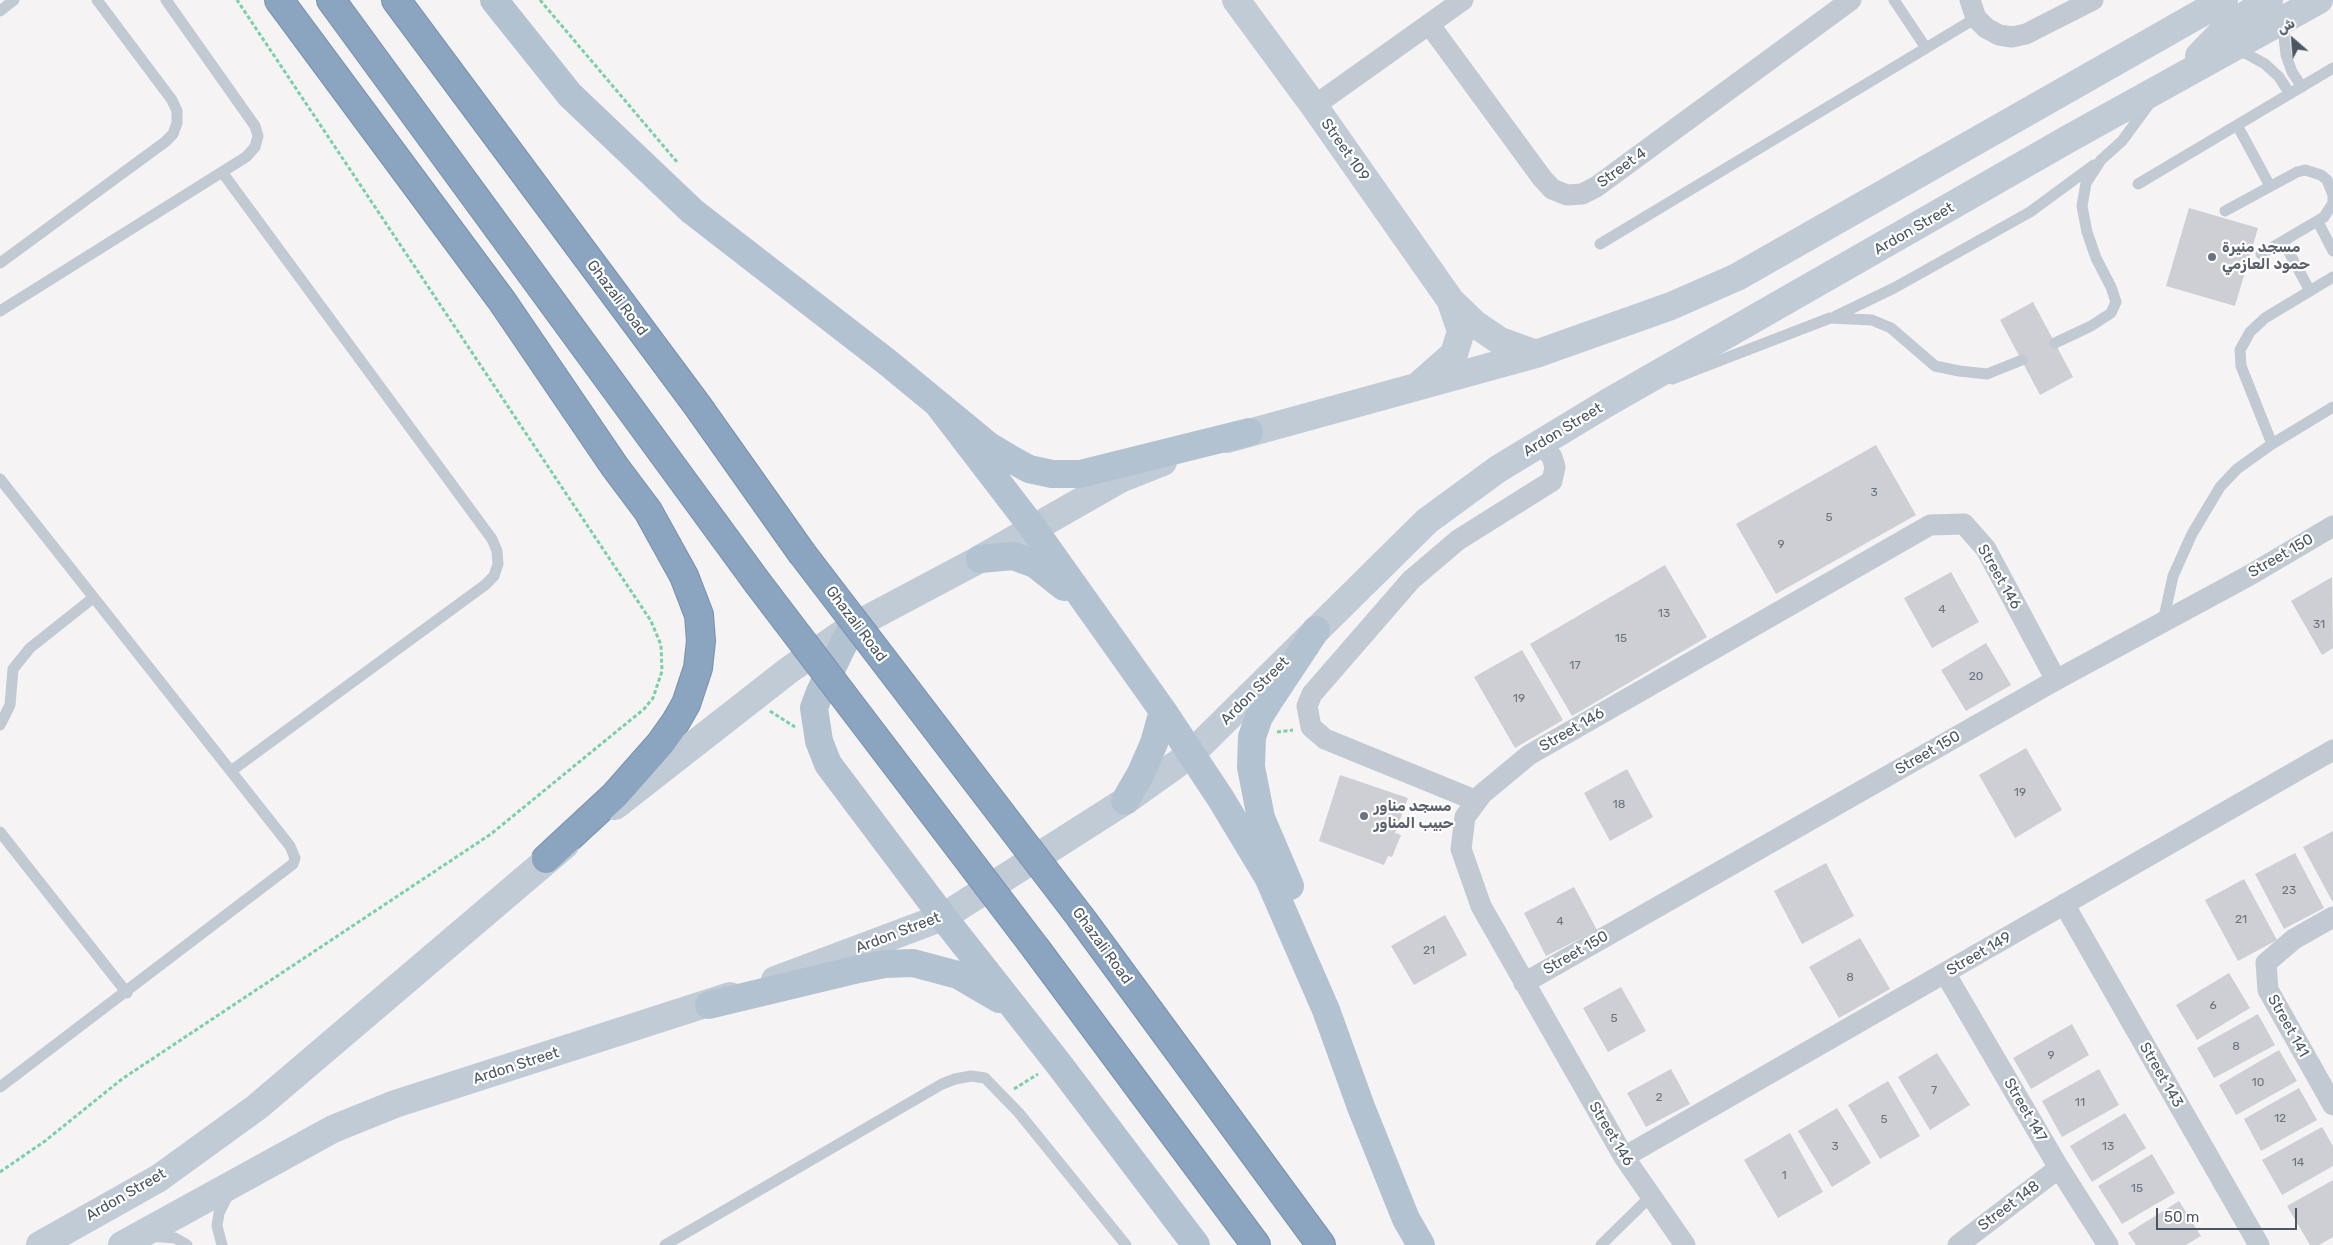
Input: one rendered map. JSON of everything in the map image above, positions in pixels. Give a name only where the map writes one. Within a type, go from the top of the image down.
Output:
[{"type":"highway","points":[[279,0],[502,301],[615,467],[648,511],[684,576],[698,615],[701,641],[698,668],[686,704],[675,723],[660,744],[615,795],[546,859]]},
{"type":"highway","points":[[331,0],[757,582],[1037,950],[1256,1245]]},
{"type":"highway","name":"Ghazali Road","points":[[396,0],[697,406],[801,552],[1082,918],[1321,1245]]},
{"type":"highway","points":[[1151,1104],[1240,1245]]},
{"type":"main road","points":[[494,0],[570,95],[692,212],[887,362],[989,446],[1009,458],[1030,469],[1052,474],[1080,474],[1248,432]]},
{"type":"main road","name":"Street 109","points":[[1236,0],[1314,106],[1451,301],[1475,324],[1500,341],[1536,354]]},
{"type":"main road","name":"Ardon Street","points":[[49,1244],[159,1178],[257,1107],[546,859],[789,670],[852,627],[980,559],[1120,479],[1248,432],[1415,389],[1536,354],[1671,306],[1737,277],[2224,0]]},
{"type":"main road","name":"Ardon Street","points":[[129,1241],[238,1179],[333,1129],[396,1104],[709,1004],[943,917],[1125,801],[1191,754],[1426,521],[1498,469],[1607,404],[2186,74],[2228,49],[2278,10],[2318,0]]},
{"type":"main road","points":[[2186,74],[2199,56],[2227,27],[2278,10]]},
{"type":"main road","name":"Street 109","points":[[1415,389],[1454,354],[1461,331],[1451,301]]},
{"type":"main road","points":[[940,407],[1033,528],[1162,711],[1268,877],[1326,1010],[1395,1193],[1406,1219],[1421,1245]]},
{"type":"main road","points":[[980,559],[1013,556],[1034,564],[1054,577],[1099,622]]},
{"type":"main road","points":[[852,627],[814,708],[819,742],[828,764],[943,917],[1058,1063],[1196,1245]]},
{"type":"main road","points":[[1316,630],[1259,717],[1252,737],[1251,767],[1261,818],[1299,907],[1326,1010]]},
{"type":"main road","points":[[1125,801],[1141,773],[1154,743],[1162,711]]},
{"type":"main road","points":[[709,1004],[868,967],[913,963],[958,975],[998,997],[1034,1034]]},
{"type":"street","points":[[1314,106],[1463,0]]},
{"type":"street","name":"Street 4","points":[[1430,24],[1542,178],[1552,189],[1567,195],[1582,194],[1604,182],[1851,0]]},
{"type":"street","points":[[1973,9],[1986,28],[1998,34],[2012,36],[2026,34],[2093,0]]},
{"type":"street","points":[[1477,801],[1325,739],[1311,726],[1307,706],[1312,694],[1411,580],[1458,540],[1552,481],[1555,466],[1552,458],[1540,443]]},
{"type":"street","name":"Street 146","points":[[1685,1245],[1624,1157],[1481,906],[1461,849],[1465,817],[1477,801],[1529,755],[1930,524],[1964,524],[1986,549],[2056,680]]},
{"type":"street","name":"Street 150","points":[[1524,983],[2056,680],[2250,575],[2333,526]]},
{"type":"street","name":"Street 149","points":[[1624,1157],[2333,750]]},
{"type":"street","name":"Street 143","points":[[2064,904],[2259,1245]]},
{"type":"street","name":"Street 141","points":[[2333,916],[2294,939],[2266,963],[2268,990],[2333,1105]]},
{"type":"street","name":"Street 147","points":[[1945,973],[2059,1168],[2108,1245]]},
{"type":"street","name":"Street 148","points":[[1958,1245],[2059,1168]]},
{"type":"lane","points":[[0,11],[14,0]]},
{"type":"lane","points":[[0,263],[174,134],[177,123],[176,111],[172,100],[97,0]]},
{"type":"lane","points":[[0,312],[246,157],[255,148],[258,136],[255,126],[166,0]]},
{"type":"lane","points":[[1894,0],[1926,48]]},
{"type":"lane","points":[[1600,244],[1926,48],[1973,9]]},
{"type":"lane","points":[[2278,10],[2286,55],[2292,72],[2302,87]]},
{"type":"lane","points":[[2228,49],[2247,54],[2265,64],[2279,78],[2290,94]]},
{"type":"lane","points":[[2138,184],[2333,68]]},
{"type":"lane","points":[[1607,404],[1830,318],[1894,288],[2030,212],[2101,160],[2122,141],[2160,89]]},
{"type":"lane","points":[[2237,125],[2270,186]]},
{"type":"lane","points":[[2055,343],[2091,326],[2111,312],[2116,302],[2111,287],[2096,258],[2087,232],[2082,206],[2086,183],[2101,160]]},
{"type":"lane","points":[[2225,211],[2297,172],[2314,171],[2327,180],[2333,195],[2329,211],[2318,222],[2261,254]]},
{"type":"lane","points":[[222,172],[492,539],[497,551],[498,564],[494,576],[485,585],[231,771]]},
{"type":"lane","points":[[2318,222],[2333,251]]},
{"type":"lane","points":[[2283,241],[2310,291]]},
{"type":"lane","points":[[2272,444],[2242,366],[2240,350],[2250,332],[2265,318],[2333,277]]},
{"type":"lane","points":[[1830,318],[1872,320],[1890,328],[1935,366],[1987,374],[2022,360]]},
{"type":"lane","points":[[2163,622],[2173,576],[2192,534],[2220,487],[2237,469],[2272,444],[2333,407]]},
{"type":"lane","points":[[0,479],[290,846],[295,858],[293,864],[127,993],[0,1087]]},
{"type":"lane","points":[[0,726],[10,705],[13,669],[30,648],[93,598]]},
{"type":"lane","points":[[0,832],[127,993]]},
{"type":"lane","points":[[665,1245],[892,1112],[955,1079],[971,1076],[985,1078],[1019,1113],[1126,1245]]},
{"type":"lane","points":[[222,1245],[217,1226],[219,1213],[225,1198],[238,1179]]},
{"type":"lane","points":[[1601,1245],[1651,1196]]},
{"type":"lane","points":[[129,1241],[157,1236],[175,1238],[188,1245]]},
{"type":"path","points":[[0,1172],[44,1141],[122,1080],[491,834],[644,709],[656,691],[662,671],[661,645],[651,622],[237,0]]},
{"type":"path","points":[[540,0],[678,164]]},
{"type":"path","points":[[1002,1096],[1058,1063]]},
{"type":"building","name":"مسجد منيرة حمود العازمي","points":[[2189,208],[2258,228],[2235,306],[2166,286]]},
{"type":"building","points":[[2033,302],[2073,377],[2040,395],[2000,320]]},
{"type":"building","points":[[1876,445],[1916,515],[1776,594],[1736,524]]},
{"type":"building","points":[[1665,565],[1707,637],[1572,716],[1530,644]]},
{"type":"building","points":[[1951,572],[1979,622],[1932,648],[1904,598]]},
{"type":"building","points":[[2332,577],[2333,648],[2322,655],[2291,601]]},
{"type":"building","points":[[1986,643],[2011,685],[1966,711],[1941,670]]},
{"type":"building","points":[[1522,650],[1563,720],[1515,748],[1474,677]]},
{"type":"building","points":[[2026,748],[2062,810],[2015,838],[1979,775]]},
{"type":"building","points":[[1627,769],[1653,817],[1610,841],[1584,793]]},
{"type":"building","name":"مسجد مناور حبيب المناور","points":[[1340,775],[1408,798],[1395,833],[1401,835],[1392,857],[1388,856],[1384,865],[1319,841]]},
{"type":"building","points":[[2333,831],[2333,900],[2332,901],[2303,847]]},
{"type":"building","points":[[2295,853],[2324,908],[2284,929],[2255,874]]},
{"type":"building","points":[[1826,863],[1854,916],[1802,944],[1774,891]]},
{"type":"building","points":[[2244,879],[2277,940],[2238,961],[2205,900]]},
{"type":"building","points":[[1574,887],[1597,930],[1546,956],[1524,913]]},
{"type":"building","points":[[1445,915],[1467,955],[1414,985],[1391,946]]},
{"type":"building","points":[[1860,938],[1890,989],[1839,1018],[1809,967]]},
{"type":"building","points":[[2229,973],[2250,1008],[2197,1040],[2176,1005]]},
{"type":"building","points":[[1621,987],[1646,1031],[1608,1052],[1583,1008]]},
{"type":"building","points":[[2258,1014],[2275,1045],[2214,1078],[2197,1048]]},
{"type":"building","points":[[2072,1024],[2089,1055],[2031,1089],[2013,1058]]},
{"type":"building","points":[[2279,1050],[2297,1081],[2236,1115],[2219,1085]]},
{"type":"building","points":[[1937,1053],[1970,1105],[1930,1130],[1898,1077]]},
{"type":"building","points":[[1671,1069],[1690,1104],[1646,1127],[1627,1093]]},
{"type":"building","points":[[2099,1069],[2119,1105],[2062,1137],[2042,1101]]},
{"type":"building","points":[[1888,1081],[1920,1136],[1880,1159],[1848,1105]]},
{"type":"building","points":[[2299,1088],[2317,1120],[2261,1151],[2244,1119]]},
{"type":"building","points":[[1837,1108],[1871,1163],[1832,1187],[1798,1131]]},
{"type":"building","points":[[2125,1113],[2146,1148],[2092,1182],[2070,1146]]},
{"type":"building","points":[[2322,1127],[2333,1146],[2333,1166],[2282,1195],[2262,1160]]},
{"type":"building","points":[[1790,1133],[1823,1192],[1778,1218],[1744,1160]]},
{"type":"building","points":[[2152,1154],[2175,1193],[2122,1224],[2098,1186]]},
{"type":"building","points":[[2333,1180],[2333,1237],[2319,1245],[2310,1245],[2287,1206]]},
{"type":"building","points":[[2179,1201],[2201,1236],[2186,1245],[2136,1245],[2128,1233]]},
{"type":"place","name":"مسجد منيرة حمود العازمي","points":[[2212,257]]},
{"type":"place","name":"مسجد مناور حبيب المناور","points":[[1364,816]]}]
